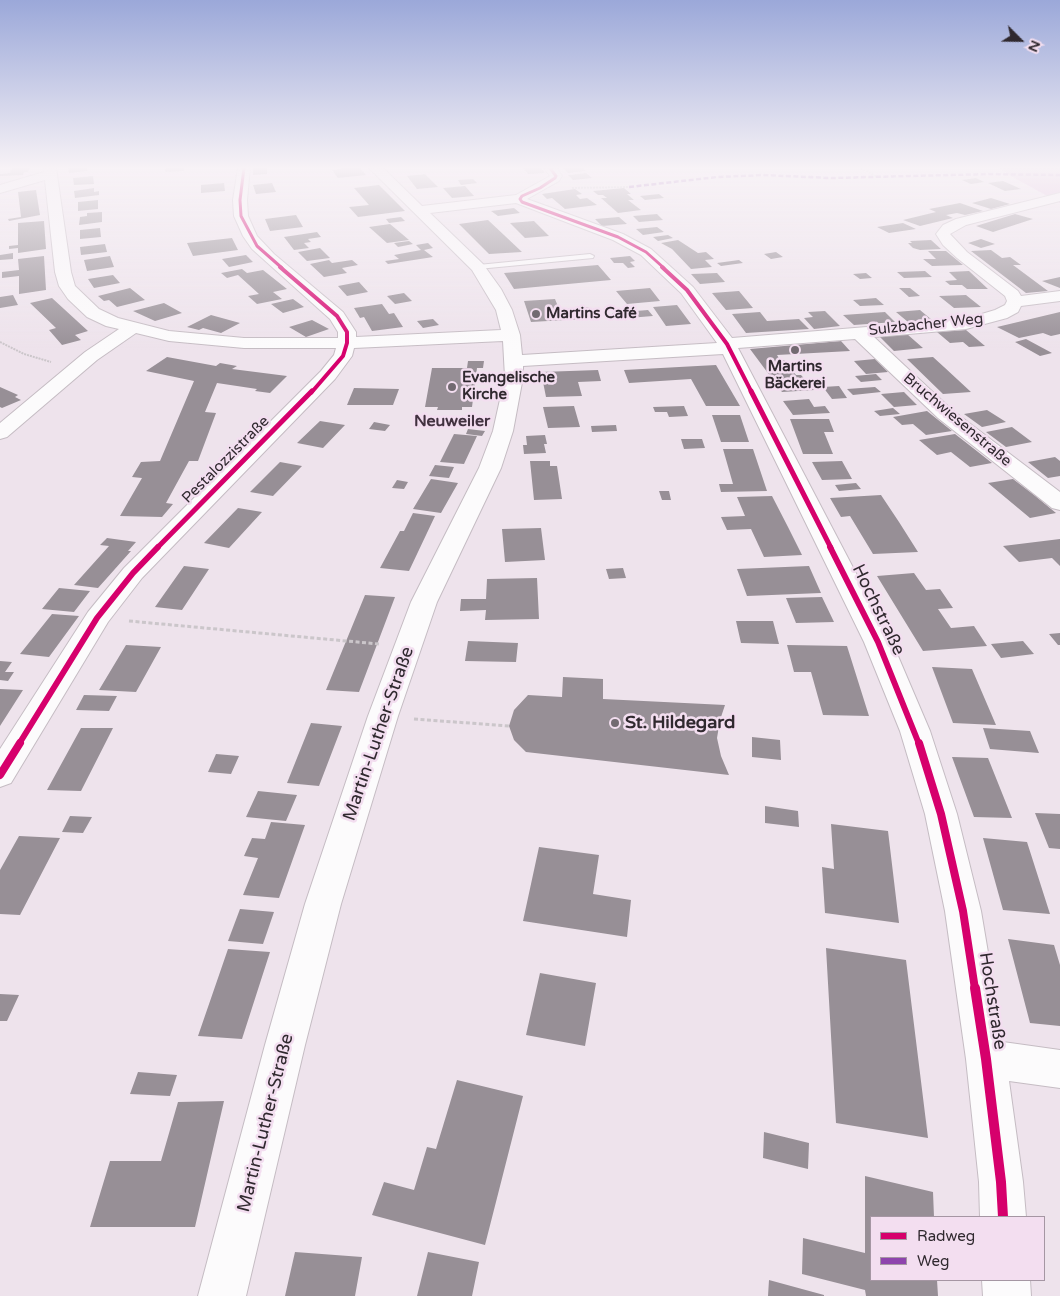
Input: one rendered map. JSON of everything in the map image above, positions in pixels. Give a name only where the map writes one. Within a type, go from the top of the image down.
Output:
[{"type":"street","name":"Sulzbacher Weg","points":[[57,228],[63,272],[67,286],[74,296],[93,313],[132,328],[198,340],[244,343],[348,343],[513,348],[728,346],[980,321],[1012,308],[1015,301]]},
{"type":"street","points":[[247,228],[256,246],[337,316],[347,332],[348,343]]},
{"type":"street","name":"Martin-Luther-Straße","points":[[222,1296],[285,1045],[323,904],[383,716],[410,646],[424,602],[490,468],[503,431],[510,401],[513,348],[504,310],[478,267],[439,228]]},
{"type":"street","name":"Hochstraße","points":[[594,228],[618,237],[646,252],[687,290],[728,346],[878,642],[915,731],[941,814],[963,911],[986,1059],[1001,1182],[1003,1216]]},
{"type":"street","points":[[948,228],[943,234],[948,242],[1012,294],[1015,301],[1029,302],[1060,296]]},
{"type":"street","points":[[2,429],[113,340],[132,328]]},
{"type":"street","name":"Bruchwiesenstraße","points":[[859,332],[945,414],[1060,503]]},
{"type":"street","name":"Pestalozzistraße","points":[[0,775],[97,618],[133,573],[328,375],[343,356],[348,343]]},
{"type":"street","points":[[986,1059],[1060,1069]]},
{"type":"street","points":[[1006,1281],[1006,1296]]},
{"type":"lane","points":[[478,267],[590,256]]},
{"type":"path","points":[[0,342],[24,354],[76,369]]},
{"type":"path","points":[[97,618],[410,646]]},
{"type":"path","points":[[383,716],[509,726]]},
{"type":"building","points":[[18,228],[45,228],[46,249],[18,253],[18,248],[9,249],[9,246],[18,245]]},
{"type":"building","points":[[100,228],[101,237],[80,239],[80,230]]},
{"type":"building","points":[[269,228],[291,228],[270,231]]},
{"type":"building","points":[[371,228],[395,228],[409,240],[387,243]]},
{"type":"building","points":[[463,228],[497,228],[522,252],[489,254]]},
{"type":"building","points":[[515,228],[541,228],[549,236],[525,238]]},
{"type":"building","points":[[659,228],[664,232],[643,235],[636,229]]},
{"type":"building","points":[[880,228],[916,229],[889,233]]},
{"type":"building","points":[[983,228],[1004,228],[993,232]]},
{"type":"building","points":[[317,232],[321,237],[308,239],[311,242],[304,243],[309,248],[294,250],[284,237]]},
{"type":"building","points":[[668,235],[673,238],[658,241],[653,237]]},
{"type":"building","points":[[232,238],[238,250],[193,256],[187,243]]},
{"type":"building","points":[[981,239],[995,244],[981,248],[968,243]]},
{"type":"building","points":[[678,240],[698,253],[706,252],[714,259],[705,260],[712,267],[691,269],[672,249],[661,243]]},
{"type":"building","points":[[931,240],[941,249],[920,250],[913,248],[908,243],[912,243],[910,241]]},
{"type":"building","points":[[409,241],[413,244],[398,247],[394,243]]},
{"type":"building","points":[[428,243],[433,248],[424,250],[433,257],[388,264],[385,261],[399,259],[394,255],[421,250],[416,245]]},
{"type":"building","points":[[105,244],[107,252],[81,255],[80,247]]},
{"type":"building","points":[[320,248],[330,258],[307,261],[298,252]]},
{"type":"building","points":[[991,250],[1002,258],[1010,257],[1021,265],[1013,265],[1048,291],[1026,293],[971,251]]},
{"type":"building","points":[[928,251],[946,251],[963,265],[932,266],[923,259],[936,259]]},
{"type":"building","points":[[776,252],[783,257],[771,259],[764,254]]},
{"type":"building","points":[[13,253],[13,259],[0,260],[0,255]]},
{"type":"building","points":[[246,255],[253,262],[229,267],[222,259]]},
{"type":"building","points":[[44,256],[46,290],[19,294],[19,276],[2,278],[2,272],[19,270],[18,259]]},
{"type":"building","points":[[110,256],[114,267],[87,271],[84,260]]},
{"type":"building","points":[[630,256],[635,261],[630,262],[635,267],[628,268],[623,263],[614,263],[610,258]]},
{"type":"building","points":[[329,260],[332,263],[352,260],[358,265],[342,268],[347,273],[324,277],[310,264]]},
{"type":"building","points":[[739,260],[743,263],[721,266],[717,263]]},
{"type":"building","points":[[598,265],[611,280],[514,289],[504,273]]},
{"type":"building","points":[[242,269],[247,273],[263,270],[287,289],[273,292],[282,299],[257,304],[248,296],[259,294],[238,275],[227,278],[221,273]]},
{"type":"building","points":[[925,271],[932,277],[904,278],[897,272]]},
{"type":"building","points":[[969,271],[988,289],[967,289],[962,285],[950,285],[945,281],[957,280],[949,272]]},
{"type":"building","points":[[717,273],[725,282],[700,284],[691,274]]},
{"type":"building","points":[[866,273],[872,278],[860,279],[853,274]]},
{"type":"building","points":[[113,275],[120,283],[94,288],[88,279]]},
{"type":"building","points":[[1060,277],[1060,288],[1042,281]]},
{"type":"building","points":[[359,282],[368,292],[347,296],[338,286]]},
{"type":"building","points":[[130,288],[145,300],[117,307],[109,300],[104,301],[98,296]]},
{"type":"building","points":[[650,288],[660,301],[627,304],[616,291]]},
{"type":"building","points":[[899,288],[910,288],[920,296],[909,297]]},
{"type":"building","points":[[739,291],[753,308],[726,310],[712,293]]},
{"type":"building","points":[[404,293],[412,301],[395,304],[387,296]]},
{"type":"building","points":[[13,295],[18,305],[0,308],[0,297]]},
{"type":"building","points":[[966,295],[981,307],[954,308],[939,296]]},
{"type":"building","points":[[52,298],[88,331],[75,335],[81,340],[62,345],[49,330],[56,328],[30,303]]},
{"type":"building","points":[[876,298],[884,305],[860,306],[853,300]]},
{"type":"building","points":[[293,299],[304,307],[283,313],[271,304]]},
{"type":"building","points":[[555,299],[559,309],[588,307],[591,313],[581,314],[583,319],[531,322],[524,301]]},
{"type":"building","points":[[164,303],[182,313],[155,321],[133,311]]},
{"type":"building","points":[[382,304],[389,314],[394,313],[403,327],[372,331],[364,317],[360,318],[354,308]]},
{"type":"building","points":[[677,305],[691,324],[666,326],[653,307]]},
{"type":"building","points":[[648,310],[653,316],[616,319],[612,313]]},
{"type":"building","points":[[920,310],[932,320],[908,322],[896,312]]},
{"type":"building","points":[[825,311],[840,326],[814,329],[804,318],[813,317],[808,312]]},
{"type":"building","points":[[760,312],[767,321],[799,319],[809,329],[746,333],[732,314]]},
{"type":"building","points":[[885,312],[895,322],[854,325],[843,315]]},
{"type":"building","points":[[1060,312],[1060,334],[1051,336],[1043,333],[1019,338],[997,327]]},
{"type":"building","points":[[211,315],[240,323],[221,333],[203,328],[199,330],[187,327]]},
{"type":"building","points":[[433,319],[439,325],[423,328],[417,321]]},
{"type":"building","points":[[312,320],[329,329],[306,337],[289,327]]},
{"type":"building","points":[[966,330],[985,346],[969,347],[963,342],[950,343],[937,332]]},
{"type":"building","points":[[907,334],[923,348],[894,351],[880,337]]},
{"type":"building","points":[[1026,339],[1052,353],[1040,356],[1015,342]]},
{"type":"building","points":[[841,341],[850,351],[777,355],[780,360],[784,360],[796,375],[801,375],[814,390],[782,392],[750,349]]},
{"type":"building","points":[[167,357],[216,366],[220,363],[237,366],[232,369],[287,376],[270,393],[255,391],[257,389],[217,383],[205,412],[216,413],[198,461],[189,461],[166,503],[173,504],[162,517],[120,516],[142,478],[132,477],[141,462],[160,461],[194,381],[146,371]]},
{"type":"building","points":[[933,357],[971,392],[943,394],[907,359]]},
{"type":"building","points":[[875,359],[888,372],[866,374],[854,361]]},
{"type":"building","name":"Evangelische Kirche","points":[[468,361],[484,361],[483,368],[477,368],[472,407],[462,407],[462,410],[437,410],[438,407],[425,407],[432,368],[467,368]]},
{"type":"building","points":[[716,365],[740,406],[706,406],[691,379],[629,383],[624,370]]},
{"type":"building","points":[[598,370],[601,381],[578,382],[582,396],[546,397],[541,372]]},
{"type":"building","points":[[876,374],[882,380],[861,382],[855,376]]},
{"type":"building","points":[[839,386],[847,398],[832,399],[823,387]]},
{"type":"building","points":[[0,387],[18,395],[15,397],[21,400],[2,408],[0,407]]},
{"type":"building","points":[[875,387],[881,392],[853,395],[847,389]]},
{"type":"building","points":[[354,388],[399,389],[393,405],[347,405]]},
{"type":"building","points":[[904,392],[917,405],[894,407],[881,394]]},
{"type":"building","points":[[809,399],[814,407],[825,406],[830,413],[793,415],[783,401]]},
{"type":"building","points":[[574,406],[580,427],[548,428],[543,407]]},
{"type":"building","points":[[684,406],[688,416],[669,417],[667,412],[655,412],[653,407]]},
{"type":"building","points":[[893,408],[900,414],[880,416],[874,411]]},
{"type":"building","points":[[987,410],[1006,422],[982,427],[964,414]]},
{"type":"building","points":[[927,411],[952,431],[926,435],[913,424],[902,425],[893,417]]},
{"type":"building","points":[[712,415],[740,415],[749,442],[721,442]]},
{"type":"building","points":[[790,419],[829,419],[834,432],[824,432],[833,454],[803,454]]},
{"type":"building","points":[[320,421],[345,425],[323,448],[297,443]]},
{"type":"building","points":[[374,422],[390,425],[385,431],[369,429]]},
{"type":"building","points":[[616,425],[617,431],[592,432],[591,426]]},
{"type":"building","points":[[1012,427],[1032,442],[1006,447],[986,432]]},
{"type":"building","points":[[468,429],[485,431],[482,436],[466,434]]},
{"type":"building","points":[[454,434],[477,436],[464,464],[440,462]]},
{"type":"building","points":[[955,434],[992,463],[970,467],[951,452],[937,455],[919,440]]},
{"type":"building","points":[[545,435],[546,453],[524,454],[523,445],[527,445],[526,436]]},
{"type":"building","points":[[681,439],[702,439],[705,448],[684,449]]},
{"type":"building","points":[[723,449],[753,449],[767,491],[721,492],[719,484],[733,484]]},
{"type":"building","points":[[1055,457],[1060,461],[1060,476],[1048,478],[1028,462]]},
{"type":"building","points":[[530,461],[550,461],[550,466],[557,466],[562,499],[534,500]]},
{"type":"building","points":[[842,461],[852,479],[822,480],[812,462]]},
{"type":"building","points":[[280,462],[302,466],[273,496],[250,492]]},
{"type":"building","points":[[435,465],[454,467],[449,478],[429,476]]},
{"type":"building","points":[[431,479],[458,483],[441,513],[413,509]]},
{"type":"building","points":[[1013,479],[1056,513],[1030,518],[988,483]]},
{"type":"building","points":[[397,480],[408,482],[404,489],[392,488]]},
{"type":"building","points":[[856,483],[861,489],[839,491],[835,485]]},
{"type":"building","points":[[659,491],[669,491],[671,500],[662,500]]},
{"type":"building","points":[[881,495],[918,552],[873,554],[850,516],[841,517],[830,498]]},
{"type":"building","points":[[772,496],[802,555],[764,557],[751,529],[727,530],[721,517],[745,516],[737,497]]},
{"type":"building","points":[[238,508],[262,512],[229,548],[204,543]]},
{"type":"building","points":[[413,513],[435,516],[409,571],[380,568],[400,531],[404,531]]},
{"type":"building","points":[[541,528],[545,560],[505,562],[502,529]]},
{"type":"building","points":[[107,538],[136,542],[128,551],[131,551],[98,588],[74,585],[109,546],[100,545]]},
{"type":"building","points":[[1060,539],[1060,566],[1052,558],[1019,562],[1003,546]]},
{"type":"building","points":[[184,566],[209,569],[182,610],[155,607]]},
{"type":"building","points":[[809,566],[821,593],[747,596],[737,569]]},
{"type":"building","points":[[623,568],[626,578],[609,579],[606,569]]},
{"type":"building","points":[[914,573],[926,590],[940,589],[953,608],[938,609],[951,628],[974,626],[987,646],[923,651],[877,576]]},
{"type":"building","points":[[537,578],[539,619],[485,620],[486,610],[460,611],[461,599],[486,599],[487,579]]},
{"type":"building","points":[[59,588],[90,591],[74,612],[42,609]]},
{"type":"building","points":[[365,595],[395,597],[359,692],[326,690]]},
{"type":"building","points":[[822,597],[834,622],[796,623],[786,598]]},
{"type":"building","points":[[52,614],[79,616],[49,657],[20,654]]},
{"type":"building","points":[[736,621],[773,621],[779,644],[741,643]]},
{"type":"building","points":[[1060,633],[1060,645],[1058,645],[1049,634]]},
{"type":"building","points":[[468,641],[518,643],[516,662],[465,661]]},
{"type":"building","points":[[1023,641],[1034,654],[1001,658],[991,644]]},
{"type":"building","points":[[126,645],[161,647],[136,692],[99,690]]},
{"type":"building","points":[[787,645],[847,646],[869,716],[823,715],[811,672],[794,672]]},
{"type":"building","points":[[0,661],[12,662],[5,672],[14,672],[8,681],[0,680]]},
{"type":"building","points":[[932,667],[972,669],[996,725],[953,723]]},
{"type":"building","name":"St. Hildegard","points":[[563,677],[603,679],[603,699],[725,705],[717,738],[721,756],[729,775],[526,752],[514,740],[509,726],[514,710],[528,695],[562,697]]},
{"type":"building","points":[[0,689],[23,690],[0,726]]},
{"type":"building","points":[[84,695],[117,696],[109,711],[76,710]]},
{"type":"building","points":[[311,723],[342,726],[319,786],[287,783]]},
{"type":"building","points":[[81,728],[113,728],[81,791],[47,790]]},
{"type":"building","points":[[983,728],[1030,731],[1039,753],[990,749]]},
{"type":"building","points":[[752,737],[780,740],[781,760],[752,757]]},
{"type":"building","points":[[216,754],[239,756],[231,774],[208,772]]},
{"type":"building","points":[[952,757],[988,758],[1012,818],[974,817]]},
{"type":"building","points":[[258,791],[297,795],[286,821],[246,817]]},
{"type":"building","points":[[765,806],[798,811],[799,827],[765,823]]},
{"type":"building","points":[[1035,813],[1060,814],[1060,849],[1049,848]]},
{"type":"building","points":[[70,816],[92,817],[83,833],[62,832]]},
{"type":"building","points":[[271,822],[305,825],[279,898],[243,895],[258,858],[244,856],[252,838],[265,839]]},
{"type":"building","points":[[831,824],[888,831],[899,923],[825,913],[822,867],[834,869]]},
{"type":"building","points":[[19,836],[60,838],[20,915],[0,914],[0,870]]},
{"type":"building","points":[[983,838],[1027,842],[1050,914],[1003,910]]},
{"type":"building","points":[[539,847],[599,855],[593,894],[631,900],[627,937],[523,921]]},
{"type":"building","points":[[240,909],[274,912],[263,944],[228,941]]},
{"type":"building","points":[[1008,939],[1054,945],[1060,965],[1060,1026],[1030,1023]]},
{"type":"building","points":[[826,948],[906,960],[928,1138],[836,1123]]},
{"type":"building","points":[[228,949],[270,952],[242,1039],[198,1036]]},
{"type":"building","points":[[540,973],[596,983],[585,1046],[526,1035]]},
{"type":"building","points":[[0,994],[19,995],[7,1021],[0,1021]]},
{"type":"building","points":[[138,1072],[177,1075],[170,1096],[130,1094]]},
{"type":"building","points":[[457,1080],[523,1096],[485,1245],[372,1215],[384,1182],[414,1190],[427,1147],[436,1149]]},
{"type":"building","points":[[224,1101],[195,1227],[90,1227],[110,1161],[161,1161],[178,1102]]},
{"type":"building","points":[[764,1132],[809,1143],[808,1169],[763,1158]]},
{"type":"building","points":[[865,1176],[933,1192],[934,1216],[870,1216],[870,1281],[937,1281],[938,1296],[866,1296],[865,1290],[802,1274],[803,1238],[865,1253]]},
{"type":"building","points":[[295,1252],[362,1257],[355,1296],[285,1296]]},
{"type":"building","points":[[428,1252],[479,1262],[472,1296],[417,1296]]},
{"type":"building","points":[[769,1280],[824,1295],[824,1296],[768,1296]]},
{"type":"cycle path","points":[[0,775],[97,618],[133,573],[328,375],[343,356],[347,343],[347,332],[337,316],[257,246],[247,228]]},
{"type":"cycle path","points":[[595,228],[618,237],[646,252],[687,290],[727,344],[878,642],[915,731],[941,814],[963,911],[986,1059],[1001,1182],[1003,1216]]},
{"type":"place","name":"Martins Café","points":[[536,314]]},
{"type":"place","name":"Martins Bäckerei","points":[[795,350]]},
{"type":"place","name":"Evangelische Kirche","points":[[452,387]]},
{"type":"place","name":"St. Hildegard","points":[[615,723]]},
{"type":"district","name":"Neuweiler","points":[[452,422]]}]
